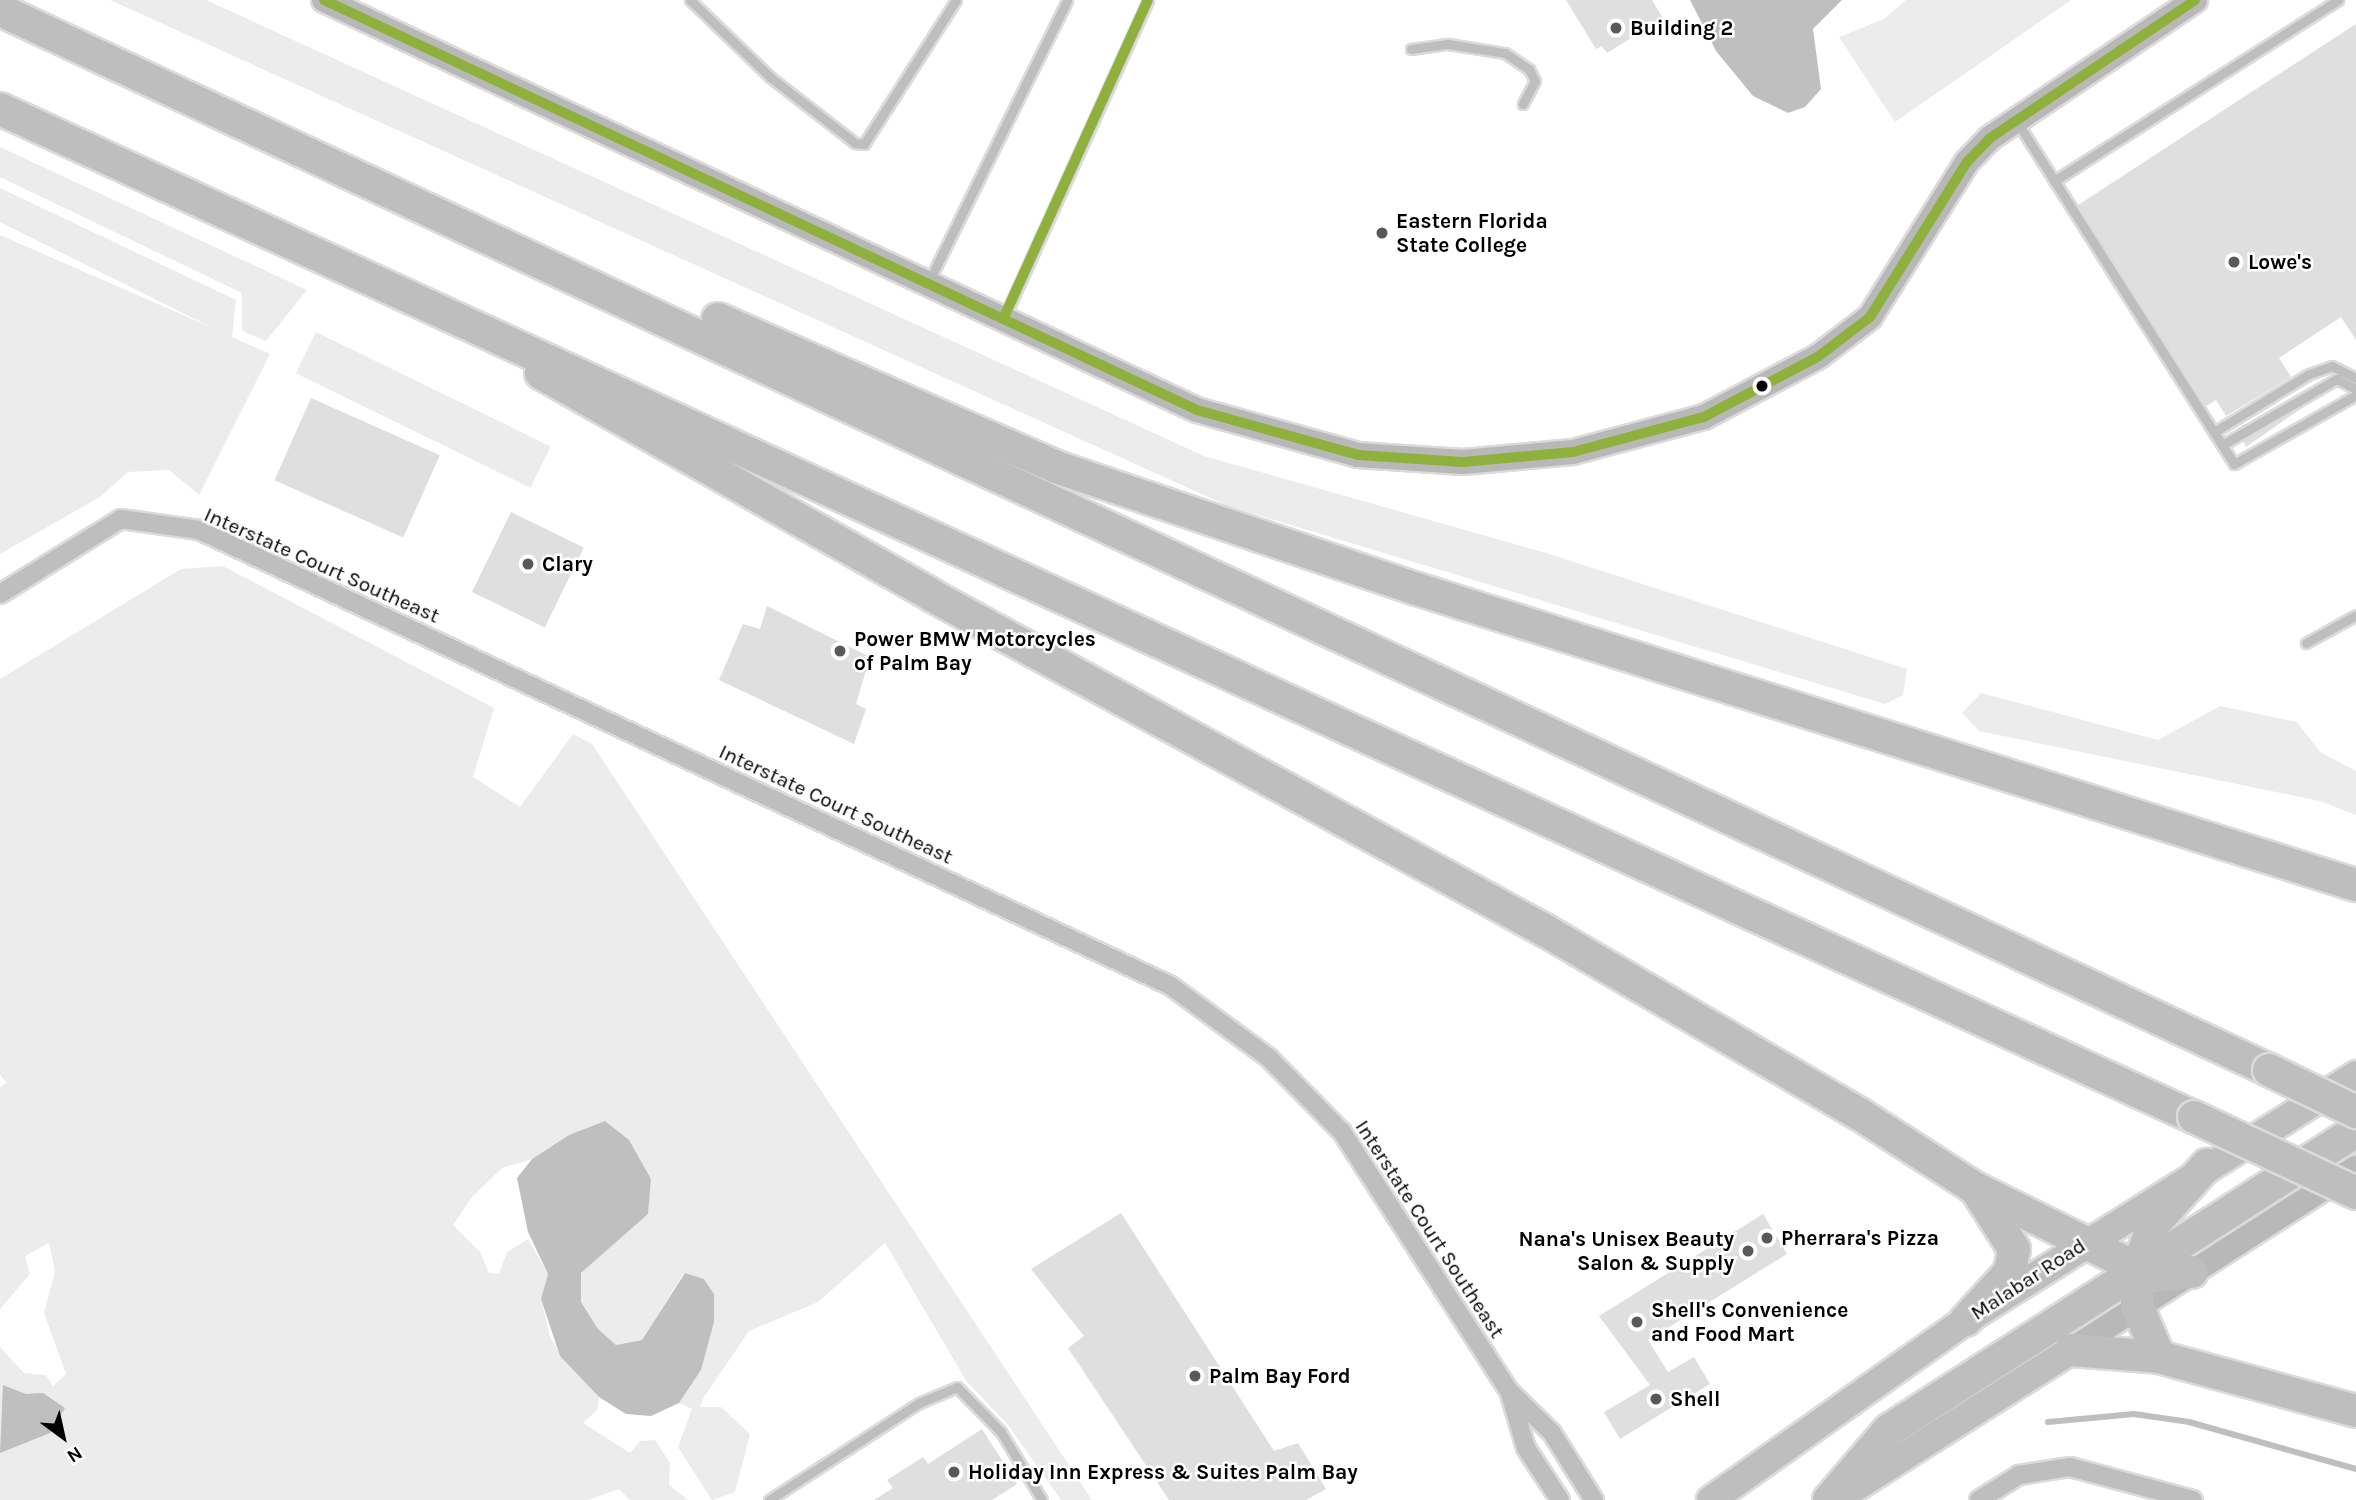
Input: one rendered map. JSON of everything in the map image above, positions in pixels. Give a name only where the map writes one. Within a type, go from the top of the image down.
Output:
[{"type":"highway","points":[[0,10],[484,233],[2356,1112]]},
{"type":"highway","points":[[0,109],[2194,1117],[2356,1194]]},
{"type":"highway","points":[[484,233],[595,266],[1056,467],[1417,589],[2356,885]]},
{"type":"highway","points":[[474,326],[575,397],[1546,931],[1861,1115],[1973,1187],[2137,1270],[2153,1276],[2192,1272]]},
{"type":"highway","points":[[1829,1500],[1889,1430],[2356,1131]]},
{"type":"highway","points":[[2159,1357],[2137,1305],[2137,1270],[2153,1225],[2207,1165]]},
{"type":"highway","points":[[1966,1320],[2010,1272],[2014,1249],[1994,1211],[1973,1187]]},
{"type":"highway","points":[[2071,1350],[2159,1357],[2356,1411]]},
{"type":"main road","name":"Malabar Road","points":[[1712,1500],[1966,1320],[2207,1165],[2356,1075]]},
{"type":"main road","points":[[1836,1500],[2071,1350]]},
{"type":"street","points":[[324,0],[1197,410],[1358,455],[1463,462],[1573,452],[1704,417],[1819,356],[1870,317],[1967,162],[2014,118],[2195,0]]},
{"type":"street","name":"Interstate Court Southeast","points":[[0,594],[121,519],[199,530],[1171,986],[1269,1058],[1342,1132],[1508,1391],[1552,1433],[1594,1500]]},
{"type":"street","points":[[2071,1350],[2137,1305],[2356,1168]]},
{"type":"street","name":"Interstate Court Southeast","points":[[1508,1391],[1526,1448],[1560,1500]]},
{"type":"street","points":[[1979,1500],[2019,1475],[2046,1467],[2070,1467],[2193,1500]]},
{"type":"lane","points":[[690,0],[770,77],[855,143],[864,144],[956,0]]},
{"type":"lane","points":[[928,284],[1067,0]]},
{"type":"lane","points":[[1003,319],[1148,0]]},
{"type":"lane","points":[[2054,181],[2338,0]]},
{"type":"lane","points":[[1411,49],[1448,44],[1505,53],[1530,69],[1535,80],[1523,104]]},
{"type":"lane","points":[[2014,118],[2234,464],[2356,395]]},
{"type":"lane","points":[[2214,432],[2309,374],[2332,366],[2356,378]]},
{"type":"lane","points":[[2222,445],[2337,379],[2356,389]]},
{"type":"lane","points":[[2305,643],[2356,615]]},
{"type":"lane","points":[[769,1500],[919,1403],[957,1387],[1001,1432],[1042,1500]]},
{"type":"shaded area","points":[[110,0],[206,0],[1204,456],[1543,552],[1907,669],[1903,695],[1885,704],[1228,506]]},
{"type":"shaded area","points":[[1690,0],[1842,0],[1813,29],[1821,89],[1805,107],[1788,113],[1753,96],[1716,51]]},
{"type":"shaded area","points":[[1906,0],[2071,0],[1895,122],[1839,37],[1884,19]]},
{"type":"shaded area","points":[[0,147],[307,290],[266,341],[242,331],[242,293],[0,177]]},
{"type":"shaded area","points":[[0,188],[236,300],[232,337],[270,354],[199,495],[169,470],[128,472],[100,497],[0,554],[0,235],[215,329],[0,222]]},
{"type":"shaded area","points":[[316,332],[551,446],[530,488],[296,373]]},
{"type":"shaded area","points":[[223,566],[494,708],[473,777],[520,807],[573,734],[592,744],[1092,1500],[1061,1500],[1008,1425],[967,1382],[885,1243],[818,1302],[749,1331],[704,1397],[700,1407],[721,1407],[750,1434],[735,1492],[712,1500],[678,1447],[692,1409],[679,1403],[701,1370],[714,1294],[704,1279],[684,1273],[642,1340],[616,1345],[598,1329],[581,1302],[581,1273],[648,1214],[651,1178],[569,1135],[532,1159],[502,1168],[472,1197],[453,1225],[480,1252],[489,1273],[499,1274],[507,1252],[528,1239],[548,1274],[541,1299],[550,1337],[561,1356],[599,1397],[597,1410],[583,1423],[630,1453],[640,1441],[655,1440],[670,1463],[669,1485],[688,1500],[630,1500],[619,1489],[588,1500],[0,1500],[0,1347],[24,1373],[46,1375],[53,1386],[66,1374],[44,1313],[55,1271],[49,1243],[25,1256],[30,1274],[0,1309],[0,1087],[7,1083],[0,1075],[0,679],[181,569]]},
{"type":"shaded area","points":[[1981,693],[2158,740],[2220,706],[2297,722],[2320,752],[2356,771],[2356,815],[2320,801],[1979,731],[1962,713]]},
{"type":"shaded area","points":[[605,1121],[629,1140],[651,1179],[648,1214],[581,1273],[581,1302],[598,1329],[616,1345],[642,1340],[685,1273],[704,1279],[714,1294],[714,1322],[701,1370],[679,1403],[651,1416],[626,1414],[599,1397],[560,1356],[541,1299],[548,1274],[528,1232],[517,1178],[532,1159],[569,1135]]},
{"type":"shaded area","points":[[3,1385],[26,1394],[43,1393],[65,1408],[50,1433],[0,1453]]},
{"type":"building","name":"Building 2","points":[[1566,0],[1652,0],[1663,18],[1607,53],[1602,46],[1596,49]]},
{"type":"building","name":"Lowe's","points":[[2356,24],[2356,340],[2341,317],[2279,358],[2291,377],[2226,416],[2216,400],[2206,406],[2078,205]]},
{"type":"building","points":[[311,398],[440,455],[403,538],[274,480]]},
{"type":"building","points":[[2309,403],[2246,447],[2243,441]]},
{"type":"building","points":[[511,512],[584,548],[545,628],[472,592]]},
{"type":"building","points":[[767,606],[870,657],[856,704],[866,709],[854,744],[719,680],[743,624],[760,629]]},
{"type":"building","points":[[1121,1213],[1274,1451],[1298,1443],[1326,1489],[1306,1500],[1169,1500],[1068,1348],[1084,1336],[1031,1269]]},
{"type":"building","points":[[1763,1214],[1787,1254],[1648,1340],[1668,1372],[1694,1357],[1710,1384],[1620,1439],[1604,1412],[1650,1385],[1599,1316]]},
{"type":"building","name":"Holiday Inn Express & Suites Palm Bay","points":[[982,1429],[1017,1484],[992,1500],[874,1500],[893,1488],[887,1480],[923,1457],[928,1464]]},
{"type":"waterway","points":[[2048,1422],[2134,1414],[2189,1422],[2356,1469]]},
{"type":"transit line","points":[[324,0],[1197,410],[1358,455],[1463,462],[1573,452],[1704,417],[1819,356],[1870,317],[1967,162],[1990,138],[2195,0]]},
{"type":"transit line","points":[[1003,319],[1148,0]]},
{"type":"place","name":"Building 2","points":[[1616,28]]},
{"type":"place","name":"Eastern Florida State College","points":[[1382,233]]},
{"type":"place","name":"Lowe's","points":[[2234,262]]},
{"type":"place","name":"Clary","points":[[528,564]]},
{"type":"place","name":"Power BMW Motorcycles of Palm Bay","points":[[840,651]]},
{"type":"place","name":"Pherrara's Pizza","points":[[1767,1238]]},
{"type":"place","name":"Nana's Unisex Beauty Salon & Supply","points":[[1748,1251]]},
{"type":"place","name":"Shell's Convenience and Food Mart","points":[[1637,1322]]},
{"type":"place","name":"Palm Bay Ford","points":[[1195,1376]]},
{"type":"place","name":"Shell","points":[[1656,1399]]},
{"type":"place","name":"Holiday Inn Express & Suites Palm Bay","points":[[954,1472]]}]
